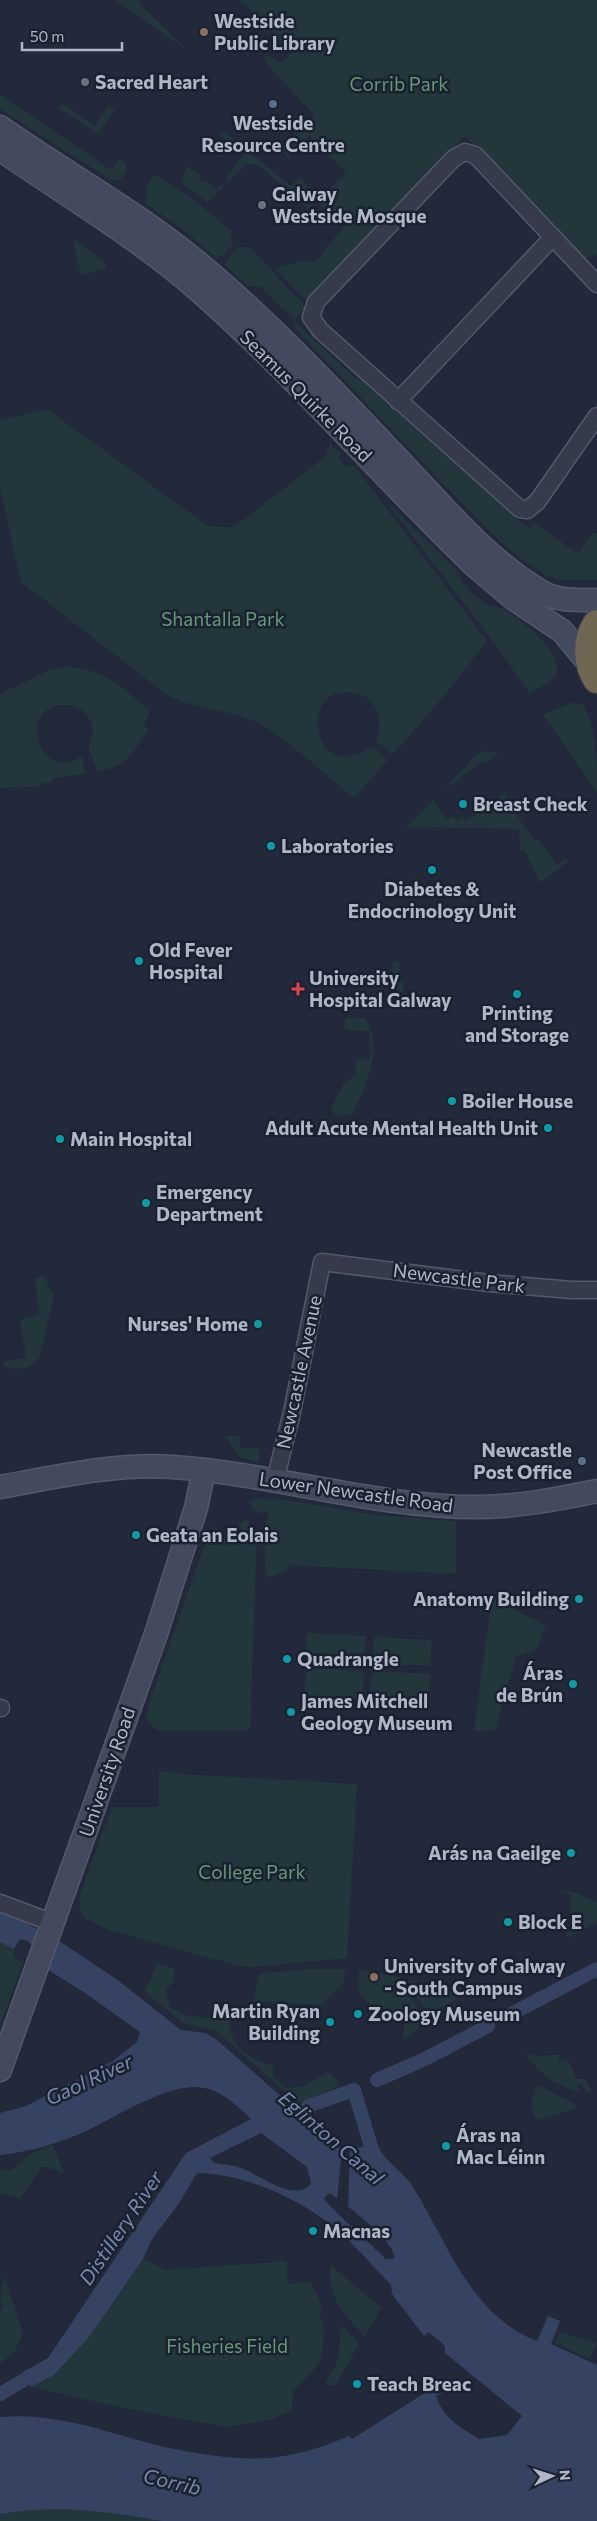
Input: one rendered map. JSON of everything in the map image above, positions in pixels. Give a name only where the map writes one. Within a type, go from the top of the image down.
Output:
[{"type":"highway","points":[[594,673],[589,648],[593,630],[597,624]]},
{"type":"main road","name":"Seamus Quirke Road","points":[[0,127],[124,206],[203,267],[306,362],[455,520],[507,568],[541,592],[559,599],[597,600]]},
{"type":"main road","name":"Seamus Quirke Road","points":[[0,149],[112,224],[196,289],[261,349],[470,561],[514,599],[562,631],[594,673]]},
{"type":"main road","name":"Lower Newcastle Road","points":[[0,1487],[122,1468],[172,1467],[204,1470],[386,1499],[449,1506],[512,1505],[597,1491]]},
{"type":"main road","name":"University Road","points":[[0,2070],[156,1634],[194,1516],[204,1470]]},
{"type":"street","points":[[597,284],[481,161],[475,155],[465,152],[454,158],[316,302],[311,317],[314,323],[512,504],[527,510],[537,502],[597,416]]},
{"type":"street","points":[[398,401],[553,237]]},
{"type":"street","name":"Newcastle Park","points":[[322,1262],[489,1283],[572,1290],[597,1290]]},
{"type":"street","name":"Newcastle Avenue","points":[[275,1481],[292,1412],[322,1262]]},
{"type":"street","points":[[0,1903],[51,1929]]},
{"type":"green space","points":[[115,0],[139,0],[141,5],[188,51]]},
{"type":"green space","name":"Corrib Park","points":[[241,0],[597,0],[597,256],[595,254],[584,260],[465,136],[312,299],[305,299],[275,268],[304,260],[315,262],[344,226],[315,201],[308,209],[257,164],[245,165],[208,203],[184,184],[181,178],[188,166],[200,176],[201,181],[206,181],[217,189],[221,185],[223,186],[229,179],[226,177],[244,155],[220,135],[223,131],[291,186],[299,177],[321,198],[346,173],[309,136],[288,157],[280,149],[314,115],[266,63],[264,55],[274,58],[280,64],[292,53]]},
{"type":"green space","points":[[0,94],[111,170],[119,159],[126,163],[127,169],[120,181],[109,179],[5,112],[0,107]]},
{"type":"green space","points":[[62,103],[94,126],[109,106],[115,110],[98,134],[59,108]]},
{"type":"green space","points":[[153,174],[189,196],[232,232],[230,235],[233,244],[222,256],[216,258],[185,231],[145,203],[147,191],[145,190]]},
{"type":"green space","points":[[72,238],[101,259],[108,268],[81,275]]},
{"type":"green space","points":[[237,247],[249,247],[302,302],[305,307],[294,321],[357,380],[358,375],[402,417],[529,529],[535,523],[578,554],[592,532],[597,535],[597,580],[562,580],[547,576],[520,558],[488,530],[296,330],[292,317],[261,287],[248,286],[224,264]]},
{"type":"green space","name":"Shantalla Park","points":[[47,409],[208,526],[234,527],[326,456],[330,444],[340,453],[339,458],[346,466],[356,468],[487,641],[445,695],[393,754],[376,741],[379,720],[378,713],[371,701],[358,694],[338,693],[325,701],[319,715],[318,730],[324,745],[335,754],[351,756],[371,747],[388,760],[354,798],[292,746],[254,721],[196,706],[173,698],[163,692],[21,582],[0,488],[0,420]]},
{"type":"green space","points":[[385,500],[458,572],[462,582],[474,595],[488,605],[501,608],[510,613],[540,638],[555,658],[557,668],[552,679],[529,693],[495,644]]},
{"type":"green space","points":[[63,667],[89,670],[121,686],[150,711],[144,726],[148,729],[129,757],[116,767],[98,771],[89,749],[93,727],[86,714],[72,706],[65,705],[50,708],[41,717],[37,728],[39,741],[44,752],[54,760],[66,762],[82,756],[85,773],[53,779],[51,782],[41,783],[41,786],[0,788],[0,694],[47,671]]},
{"type":"green space","points":[[574,702],[584,705],[592,726],[596,758],[597,792],[543,714]]},
{"type":"green space","points":[[485,751],[499,753],[485,763],[483,761],[444,790],[477,754]]},
{"type":"green space","points":[[504,793],[517,811],[515,813],[535,841],[538,839],[557,865],[566,858],[569,861],[540,883],[525,851],[520,850],[519,829],[406,827],[433,800],[447,819],[452,816],[456,821],[462,817],[466,821]]},
{"type":"green space","points":[[399,960],[399,982],[403,982],[403,999],[398,1003],[393,999],[392,962]]},
{"type":"green space","points":[[346,1018],[365,1018],[371,1029],[373,1054],[368,1079],[352,1114],[335,1115],[331,1108],[344,1083],[356,1075],[355,1061],[370,1058],[369,1031],[344,1030]]},
{"type":"green space","points":[[44,1276],[54,1296],[40,1356],[33,1364],[24,1368],[14,1369],[3,1366],[6,1361],[26,1358],[20,1319],[39,1315],[35,1278]]},
{"type":"green space","points":[[225,1436],[240,1436],[240,1448],[259,1448],[259,1462],[241,1458]]},
{"type":"green space","points":[[258,1499],[279,1499],[374,1515],[456,1521],[456,1574],[288,1565],[287,1570],[268,1578],[265,1571],[264,1528],[265,1522],[270,1515],[266,1511],[258,1514],[248,1502]]},
{"type":"green space","points":[[246,1519],[254,1528],[257,1537],[250,1730],[157,1730],[146,1719],[148,1706],[207,1538],[214,1525],[228,1540],[241,1529],[238,1525]]},
{"type":"green space","points":[[492,1597],[546,1626],[536,1650],[516,1657],[495,1730],[474,1731]]},
{"type":"green space","points":[[307,1633],[366,1636],[365,1658],[359,1663],[306,1660]]},
{"type":"green space","points":[[374,1637],[432,1640],[430,1666],[378,1664],[373,1659]]},
{"type":"green space","points":[[306,1668],[359,1671],[364,1675],[362,1699],[305,1696]]},
{"type":"green space","points":[[377,1671],[430,1674],[429,1703],[370,1701],[371,1676]]},
{"type":"green space","name":"College Park","points":[[159,1771],[357,1784],[347,1958],[253,1967],[239,1966],[108,1930],[83,1917],[80,1908],[80,1894],[112,1807],[159,1807]]},
{"type":"green space","points":[[562,1891],[574,1892],[597,1903],[597,1922],[566,1939],[566,1929],[569,1928],[571,1894],[562,1893]]},
{"type":"green space","points":[[0,1942],[14,1949],[13,1957],[23,1962],[0,2026]]},
{"type":"green space","points":[[157,1963],[174,1968],[174,1981],[166,1990],[170,2007],[184,2015],[230,2021],[230,2029],[237,2044],[257,2060],[273,2065],[273,2076],[285,2088],[303,2086],[328,2072],[337,2080],[337,2087],[298,2103],[215,2030],[183,2023],[145,1992]]},
{"type":"green space","points":[[307,1969],[345,1969],[344,1983],[321,2005],[253,2001],[259,1974]]},
{"type":"green space","points":[[359,1970],[400,1977],[406,1991],[424,2017],[417,2030],[403,2040],[405,2013],[376,2011],[358,1991]]},
{"type":"green space","points":[[407,1980],[466,1993],[430,2015],[412,1991]]},
{"type":"green space","points":[[526,2054],[538,2056],[566,2054],[558,2056],[560,2061],[568,2060],[577,2079],[585,2078],[591,2092],[586,2092],[581,2084],[577,2085],[579,2092],[549,2078],[537,2068]]},
{"type":"green space","points":[[538,2085],[575,2104],[576,2108],[537,2120],[534,2117],[532,2102]]},
{"type":"green space","points":[[53,2145],[64,2173],[43,2166],[20,2198],[0,2193],[0,2170],[11,2170],[32,2153]]},
{"type":"green space","name":"Fisheries Field","points":[[143,2259],[166,2270],[286,2261],[289,2284],[311,2282],[323,2308],[319,2310],[324,2331],[321,2359],[313,2371],[293,2391],[292,2410],[270,2420],[225,2427],[123,2408],[31,2387],[54,2375],[90,2336]]},
{"type":"green space","points":[[331,2265],[381,2308],[365,2337],[338,2304],[331,2286]]},
{"type":"green space","points":[[4,2275],[23,2333],[15,2351],[0,2364],[0,2314],[4,2304],[0,2302]]},
{"type":"green space","points":[[341,2325],[359,2344],[335,2386],[325,2384],[338,2360]]},
{"type":"green space","points":[[560,2332],[597,2343],[590,2359],[555,2343]]},
{"type":"green space","points":[[31,2508],[107,2511],[162,2521],[0,2521],[0,2514]]},
{"type":"water","points":[[0,1909],[61,1942],[119,1981],[181,2030],[206,2033],[217,2040],[342,2150],[351,2150],[377,2143],[389,2162],[409,2181],[463,2275],[494,2314],[514,2329],[537,2341],[548,2316],[560,2321],[551,2344],[597,2365],[597,2521],[162,2521],[121,2514],[61,2509],[41,2509],[0,2514],[0,2417],[34,2417],[68,2422],[188,2452],[230,2457],[268,2458],[317,2448],[349,2436],[352,2439],[436,2386],[441,2393],[436,2396],[443,2410],[459,2426],[479,2439],[507,2435],[522,2416],[445,2353],[445,2346],[429,2332],[424,2336],[392,2294],[391,2285],[331,2225],[277,2192],[237,2179],[197,2173],[178,2205],[152,2239],[143,2259],[90,2336],[54,2375],[31,2387],[23,2372],[48,2358],[186,2153],[251,2119],[230,2100],[218,2093],[204,2088],[191,2087],[159,2095],[64,2140],[32,2150],[0,2155],[0,2113],[26,2106],[113,2061],[137,2042],[140,2032],[50,1971],[28,1941],[20,1939],[14,1949],[0,1942]],"holes":[[[261,2133],[307,2167],[311,2184],[304,2189],[286,2189],[241,2168],[214,2163],[210,2158]],[[330,2193],[379,2234],[393,2252],[394,2259],[386,2259],[333,2209],[324,2198]]]},
{"type":"pier","points":[[342,2148],[350,2148],[348,2209],[337,2201]]},
{"type":"waterway","name":"Distillery River","points":[[511,2014],[597,1969]]},
{"type":"waterway","name":"Distillery River","points":[[377,2080],[425,2059],[488,2026]]},
{"type":"waterway","name":"Distillery River","points":[[308,2106],[354,2090],[376,2163]]},
{"type":"waterway","name":"Distillery River","points":[[0,2394],[43,2369]]},
{"type":"place","name":"Westside Public Library","points":[[204,32]]},
{"type":"place","name":"Sacred Heart","points":[[85,82]]},
{"type":"place","name":"Westside Resource Centre","points":[[273,104]]},
{"type":"place","name":"Galway Westside Mosque","points":[[262,205]]},
{"type":"place","name":"Breast Check","points":[[463,804]]},
{"type":"place","name":"Laboratories","points":[[271,846]]},
{"type":"place","name":"Diabetes & Endocrinology Unit","points":[[432,870]]},
{"type":"place","name":"Old Fever Hospital","points":[[139,961]]},
{"type":"place","name":"University Hospital Galway","points":[[298,989]]},
{"type":"place","name":"Printing and Storage","points":[[517,994]]},
{"type":"place","name":"Boiler House","points":[[452,1101]]},
{"type":"place","name":"Adult Acute Mental Health Unit","points":[[548,1128]]},
{"type":"place","name":"Main Hospital","points":[[60,1139]]},
{"type":"place","name":"Emergency Department","points":[[146,1203]]},
{"type":"place","name":"Nurses' Home","points":[[258,1324]]},
{"type":"place","name":"Newcastle Post Office","points":[[582,1461]]},
{"type":"place","name":"Geata an Eolais","points":[[136,1535]]},
{"type":"place","name":"Anatomy Building","points":[[579,1599]]},
{"type":"place","name":"Quadrangle","points":[[287,1659]]},
{"type":"place","name":"Áras de Brún","points":[[573,1684]]},
{"type":"place","name":"James Mitchell Geology Museum","points":[[291,1712]]},
{"type":"place","name":"Arás na Gaeilge","points":[[571,1853]]},
{"type":"place","name":"Block E","points":[[508,1922]]},
{"type":"place","name":"University of Galway - South Campus","points":[[374,1977]]},
{"type":"place","name":"Zoology Museum","points":[[358,2014]]},
{"type":"place","name":"Martin Ryan Building","points":[[330,2022]]},
{"type":"place","name":"Áras na Mac Léinn","points":[[446,2146]]},
{"type":"place","name":"Macnas","points":[[313,2231]]},
{"type":"place","name":"Teach Breac","points":[[357,2384]]},
{"type":"water label","name":"Gaol River","points":[[89,2080]]},
{"type":"water label","name":"Eglinton Canal","points":[[331,2138]]},
{"type":"water label","name":"Corrib","points":[[172,2482]]}]
